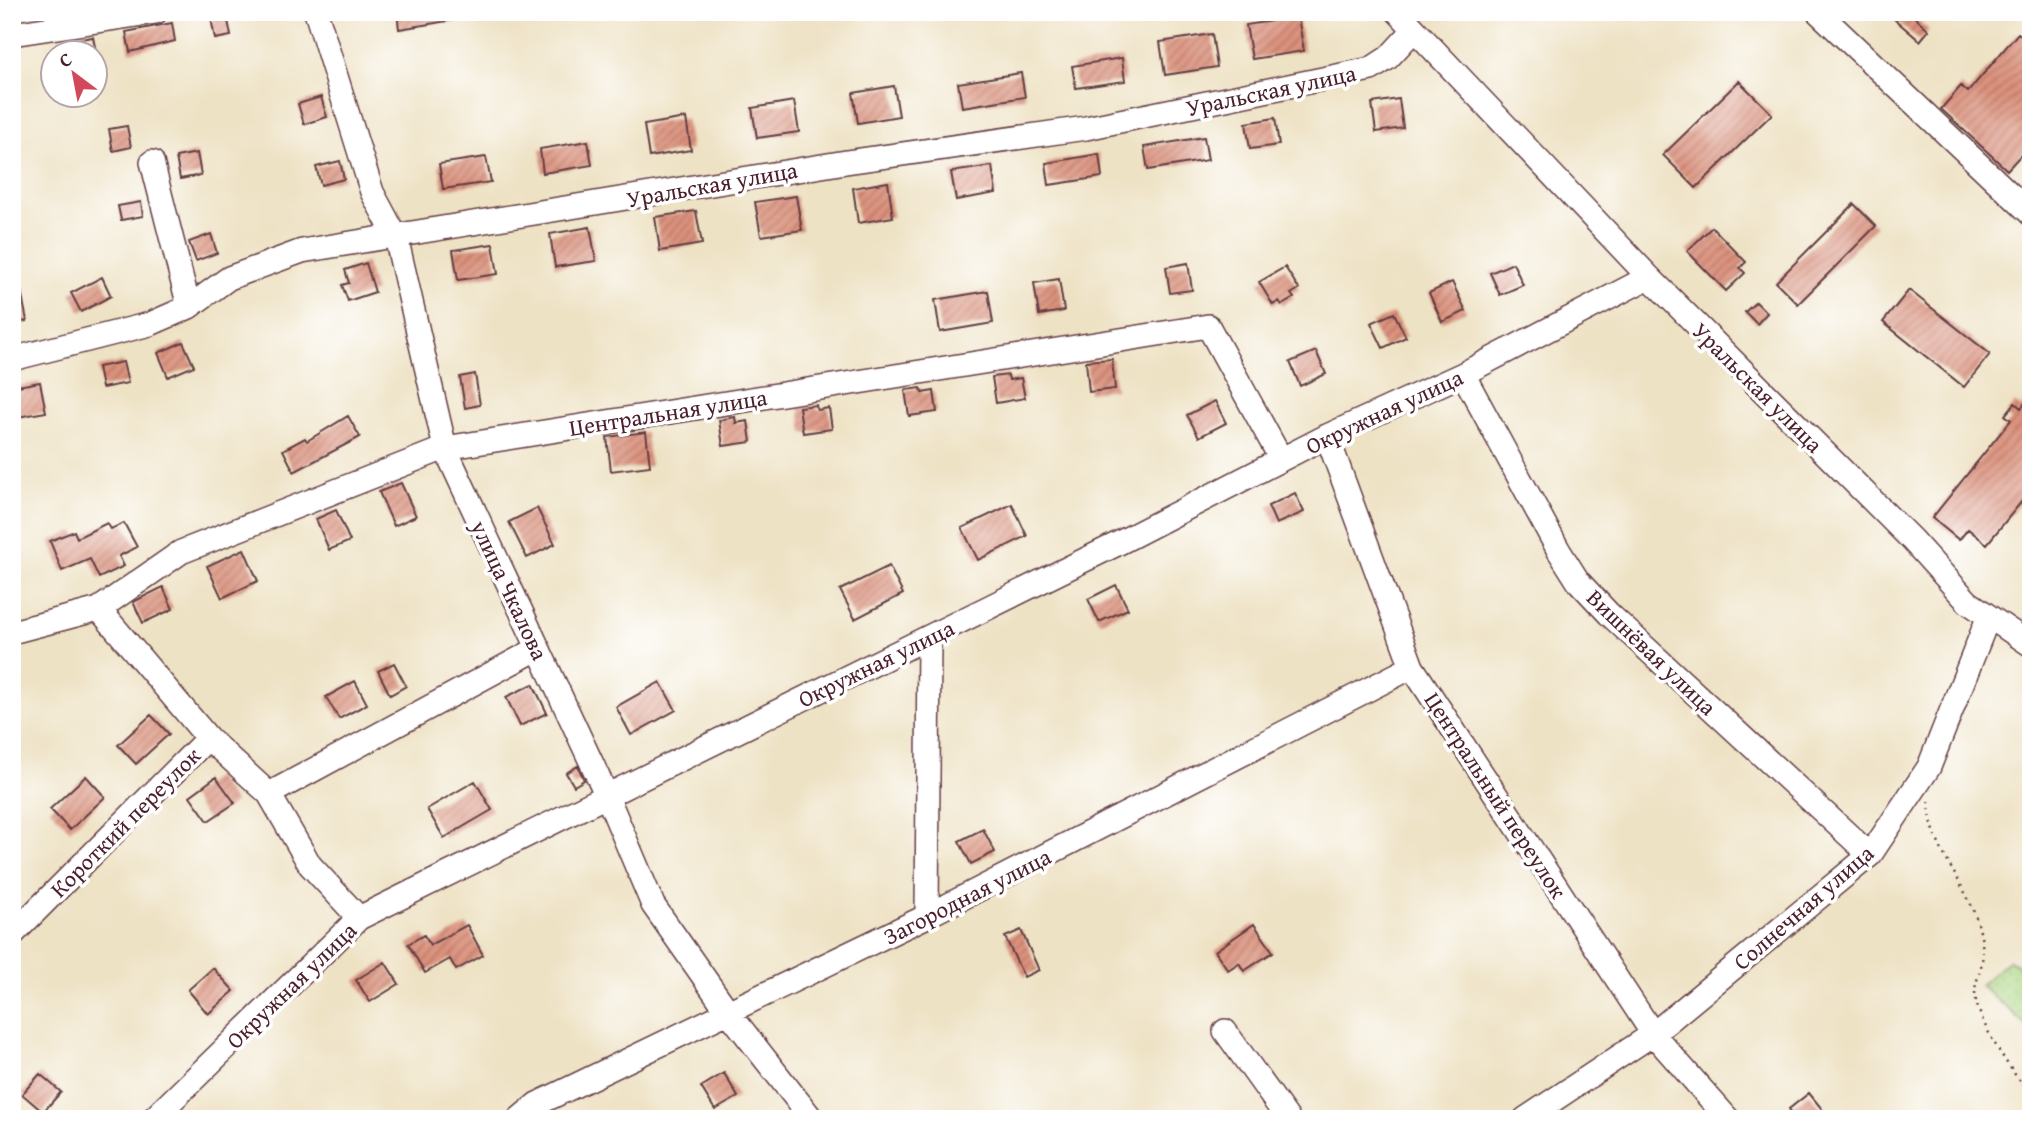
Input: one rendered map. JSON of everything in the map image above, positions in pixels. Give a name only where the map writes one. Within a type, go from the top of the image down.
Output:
[{"type":"street","points":[[12,34],[156,12]]},
{"type":"street","name":"улица Чкалова","points":[[316,12],[372,192],[396,237],[445,448],[607,796],[653,905],[729,1013],[812,1119]]},
{"type":"street","name":"Уральская улица","points":[[1398,12],[1413,31],[1649,277],[1912,540],[1968,602],[2031,645]]},
{"type":"street","points":[[1818,12],[2031,214]]},
{"type":"street","name":"Уральская улица","points":[[12,359],[150,324],[188,307],[229,278],[302,251],[846,162],[1086,128],[1371,69],[1388,58],[1413,31]]},
{"type":"street","points":[[152,162],[188,307]]},
{"type":"street","name":"Окружная улица","points":[[153,1119],[359,918],[929,638],[1327,436],[1463,374],[1649,277]]},
{"type":"street","name":"Центральная улица","points":[[12,632],[99,609],[181,552],[445,448],[1208,326],[1281,459]]},
{"type":"street","name":"Вишнёвая улица","points":[[1463,374],[1578,581],[1609,614],[1870,855]]},
{"type":"street","name":"Центральный переулок","points":[[1327,436],[1412,667],[1653,1034],[1728,1119]]},
{"type":"street","points":[[99,609],[208,738],[268,794],[310,865],[359,918]]},
{"type":"street","name":"Солнечная улица","points":[[1525,1119],[1653,1034],[1870,855],[1929,767],[1988,618]]},
{"type":"street","points":[[927,916],[929,638]]},
{"type":"street","points":[[268,794],[537,649]]},
{"type":"street","name":"Загородная улица","points":[[519,1119],[537,1104],[927,916],[1412,667]]},
{"type":"street","name":"Короткий переулок","points":[[12,935],[208,738]]},
{"type":"street","points":[[1225,1031],[1288,1119]]},
{"type":"path","points":[[1929,767],[1929,808],[1936,844],[1967,894],[1978,926],[1983,959],[1975,993],[1977,1000],[1997,1048],[2013,1076],[2031,1093]]},
{"type":"green space","points":[[2009,960],[2031,976],[2031,1029],[1980,985]]},
{"type":"building","points":[[397,12],[454,12],[454,20],[399,29]]},
{"type":"building","points":[[1886,12],[1909,12],[1929,30],[1920,41]]},
{"type":"building","points":[[227,15],[231,36],[215,39],[211,18]]},
{"type":"building","points":[[1298,17],[1304,51],[1252,59],[1246,25]]},
{"type":"building","points":[[172,23],[175,41],[130,52],[126,32]]},
{"type":"building","points":[[2018,33],[2031,43],[2031,144],[2007,170],[1941,109],[1961,86],[1968,92]]},
{"type":"building","points":[[1212,34],[1217,67],[1165,75],[1160,42]]},
{"type":"building","points":[[1122,58],[1125,81],[1076,88],[1072,66]]},
{"type":"building","points":[[1021,73],[1025,97],[962,107],[958,83]]},
{"type":"building","points":[[1739,81],[1772,114],[1696,188],[1663,155]]},
{"type":"building","points":[[894,86],[899,116],[858,123],[853,93]]},
{"type":"building","points":[[321,97],[327,117],[304,124],[298,104]]},
{"type":"building","points":[[1399,99],[1403,128],[1376,132],[1372,103]]},
{"type":"building","points":[[794,101],[799,132],[757,138],[752,108]]},
{"type":"building","points":[[686,118],[691,150],[649,157],[644,125]]},
{"type":"building","points":[[1275,118],[1279,145],[1250,149],[1246,123]]},
{"type":"building","points":[[127,126],[131,147],[113,151],[109,129]]},
{"type":"building","points":[[1204,137],[1208,160],[1148,170],[1144,147]]},
{"type":"building","points":[[588,141],[592,165],[543,173],[540,149]]},
{"type":"building","points":[[197,153],[201,175],[180,179],[176,157]]},
{"type":"building","points":[[1099,154],[1102,177],[1049,185],[1046,163]]},
{"type":"building","points":[[486,157],[491,182],[443,189],[439,164]]},
{"type":"building","points":[[340,161],[344,179],[321,185],[316,167]]},
{"type":"building","points":[[992,166],[996,193],[956,200],[951,172]]},
{"type":"building","points":[[888,182],[893,217],[858,223],[853,188]]},
{"type":"building","points":[[796,196],[802,230],[761,236],[755,202]]},
{"type":"building","points":[[141,202],[143,216],[121,220],[118,206]]},
{"type":"building","points":[[1854,204],[1876,226],[1798,304],[1776,282]]},
{"type":"building","points":[[696,211],[702,244],[660,251],[655,217]]},
{"type":"building","points":[[590,227],[596,261],[555,267],[550,234]]},
{"type":"building","points":[[1712,227],[1746,262],[1740,268],[1745,273],[1726,291],[1687,251]]},
{"type":"building","points":[[211,234],[217,253],[196,261],[189,242]]},
{"type":"building","points":[[493,244],[498,274],[458,280],[453,250]]},
{"type":"building","points":[[366,263],[375,292],[348,301],[342,285],[349,283],[345,270]]},
{"type":"building","points":[[1188,263],[1192,290],[1170,293],[1166,267]]},
{"type":"building","points":[[1513,263],[1523,285],[1500,295],[1490,273]]},
{"type":"building","points":[[1285,267],[1299,289],[1291,294],[1294,298],[1282,305],[1279,301],[1273,305],[1259,282]]},
{"type":"building","points":[[102,277],[111,296],[81,312],[71,293]]},
{"type":"building","points":[[1059,279],[1064,311],[1039,315],[1034,283]]},
{"type":"building","points":[[19,280],[27,321],[12,324],[12,281]]},
{"type":"building","points":[[1452,282],[1466,311],[1442,322],[1429,293]]},
{"type":"building","points":[[1909,290],[1990,354],[1964,387],[1883,322]]},
{"type":"building","points":[[988,291],[993,323],[940,332],[935,300]]},
{"type":"building","points":[[1756,302],[1767,313],[1757,324],[1745,312]]},
{"type":"building","points":[[1394,313],[1406,337],[1383,348],[1371,323]]},
{"type":"building","points":[[183,342],[194,366],[168,377],[158,353]]},
{"type":"building","points":[[1316,351],[1326,374],[1300,386],[1290,362]]},
{"type":"building","points":[[1112,359],[1115,389],[1089,392],[1086,361]]},
{"type":"building","points":[[123,362],[128,383],[102,388],[98,367]]},
{"type":"building","points":[[475,374],[480,405],[465,408],[460,377]]},
{"type":"building","points":[[1008,375],[1009,380],[1021,378],[1025,398],[996,403],[992,377]]},
{"type":"building","points":[[40,382],[46,412],[12,418],[12,387]]},
{"type":"building","points":[[921,388],[922,393],[934,391],[937,412],[909,416],[905,390]]},
{"type":"building","points":[[2031,396],[2031,490],[1987,544],[1968,529],[1959,540],[1932,518],[2011,420],[2005,415],[2015,403],[2021,408]]},
{"type":"building","points":[[1215,401],[1226,423],[1199,437],[1187,415]]},
{"type":"building","points":[[816,405],[817,410],[829,408],[832,429],[803,433],[799,407]]},
{"type":"building","points":[[348,416],[360,437],[294,472],[283,450],[305,438],[307,441]]},
{"type":"building","points":[[735,417],[736,423],[748,421],[751,442],[723,446],[719,420]]},
{"type":"building","points":[[646,432],[650,466],[611,471],[607,437]]},
{"type":"building","points":[[401,483],[416,516],[394,526],[379,492]]},
{"type":"building","points":[[1295,493],[1304,512],[1276,524],[1268,506]]},
{"type":"building","points":[[1012,504],[1027,536],[978,560],[962,528]]},
{"type":"building","points":[[537,508],[555,544],[527,558],[509,522]]},
{"type":"building","points":[[336,510],[350,541],[329,550],[316,519]]},
{"type":"building","points":[[107,523],[111,529],[124,523],[137,547],[119,556],[124,566],[99,578],[90,559],[62,571],[50,541],[74,531],[77,538]]},
{"type":"building","points":[[244,549],[258,581],[222,598],[207,566]]},
{"type":"building","points":[[889,566],[903,594],[855,619],[840,590]]},
{"type":"building","points":[[1116,585],[1128,609],[1099,622],[1088,599]]},
{"type":"building","points":[[163,587],[173,609],[143,623],[133,602]]},
{"type":"building","points":[[394,663],[406,686],[390,695],[378,671]]},
{"type":"building","points":[[355,681],[367,704],[339,719],[326,697]]},
{"type":"building","points":[[660,682],[676,710],[631,735],[616,707]]},
{"type":"building","points":[[533,684],[547,713],[520,726],[506,697]]},
{"type":"building","points":[[151,715],[169,734],[136,764],[118,745]]},
{"type":"building","points":[[578,766],[584,780],[574,786],[566,773]]},
{"type":"building","points":[[86,776],[105,797],[70,830],[50,809]]},
{"type":"building","points":[[216,777],[235,803],[208,821],[190,796]]},
{"type":"building","points":[[475,781],[492,810],[444,838],[427,809]]},
{"type":"building","points":[[983,829],[995,852],[971,864],[959,841]]},
{"type":"building","points":[[1254,924],[1273,952],[1244,971],[1239,963],[1228,970],[1215,951]]},
{"type":"building","points":[[467,925],[483,955],[456,970],[450,959],[425,973],[408,944],[424,935],[430,945]]},
{"type":"building","points":[[1021,930],[1039,970],[1024,977],[1005,937]]},
{"type":"building","points":[[385,962],[399,984],[370,1002],[356,980]]},
{"type":"building","points":[[213,968],[234,991],[208,1014],[188,990]]},
{"type":"building","points":[[724,1073],[738,1097],[715,1110],[701,1087]]},
{"type":"building","points":[[40,1074],[61,1092],[43,1112],[22,1094]]},
{"type":"building","points":[[1809,1093],[1830,1119],[1796,1119],[1789,1109]]}]
